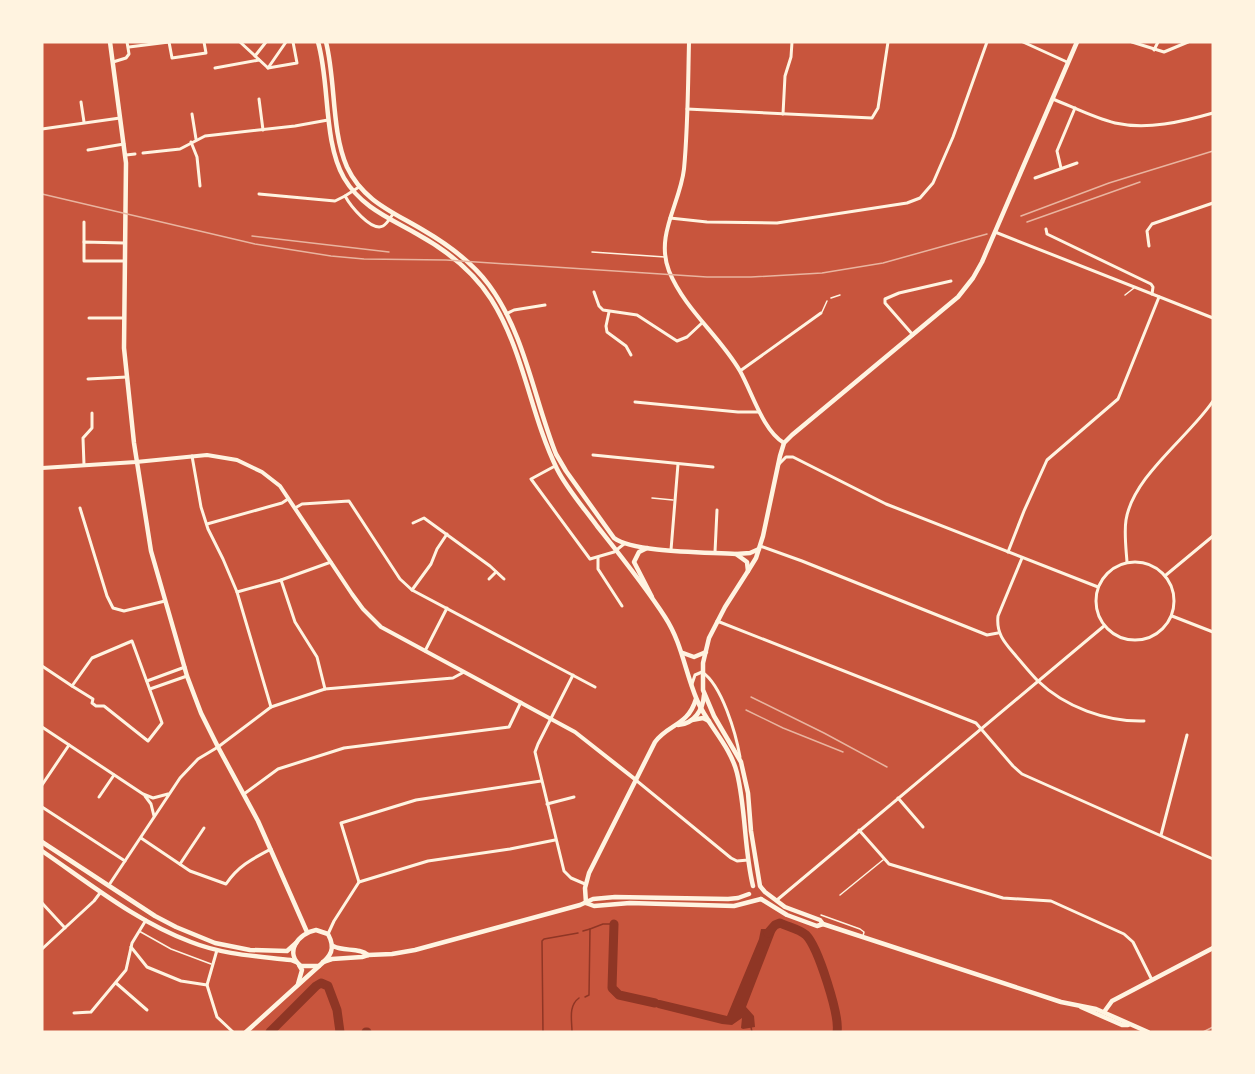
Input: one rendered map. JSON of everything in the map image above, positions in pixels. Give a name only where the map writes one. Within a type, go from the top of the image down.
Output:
[{"type":"main road","points":[[110,42],[126,155],[123,318],[127,377],[136,462],[151,551],[187,676],[201,713],[271,849],[307,932]]},
{"type":"main road","points":[[42,851],[146,920],[173,935],[216,950],[245,956],[291,960],[304,967],[332,959],[415,950],[586,903],[593,899],[615,897],[728,899],[749,894],[753,886],[737,772],[727,748],[696,699],[673,631],[555,466],[504,316],[469,271],[436,245],[389,220],[367,205],[345,178],[336,158],[318,42]]},
{"type":"main road","points":[[326,42],[342,151],[348,169],[359,187],[376,203],[431,235],[473,267],[487,283],[522,353],[556,454],[614,538],[624,544],[671,550],[736,554],[754,552],[760,547]]},
{"type":"main road","points":[[678,725],[684,725],[692,720],[701,708],[704,695],[702,672],[706,652],[717,621],[760,547],[784,443],[913,335],[966,287],[982,262],[1077,42]]},
{"type":"main road","points":[[647,548],[639,552],[634,562],[654,602]]},
{"type":"main road","points":[[736,554],[747,562],[748,571]]},
{"type":"main road","points":[[682,653],[694,657],[706,652]]},
{"type":"main road","points":[[704,695],[741,762],[748,793],[751,831],[760,886],[765,892],[786,908],[820,920],[823,924],[1080,1007],[1122,1025],[1128,1024]]},
{"type":"main road","points":[[586,903],[585,884],[657,739],[678,725],[691,711],[696,699]]},
{"type":"main road","points":[[692,720],[703,718],[710,721]]},
{"type":"main road","points":[[42,842],[155,916],[215,943],[250,950],[280,951],[289,950],[307,932],[316,930],[328,934],[333,946],[331,954],[246,1032]]},
{"type":"main road","points":[[753,886],[760,886]]},
{"type":"main road","points":[[761,899],[765,892]]},
{"type":"main road","points":[[749,894],[754,900]]},
{"type":"main road","points":[[586,903],[594,906],[630,903],[729,906],[743,905],[761,899],[787,915],[818,926],[823,924]]},
{"type":"main road","points":[[296,943],[293,955],[302,970],[296,986]]},
{"type":"main road","points":[[333,946],[343,950],[364,951],[368,955]]},
{"type":"main road","points":[[1104,1012],[1112,1001],[1213,948]]},
{"type":"main road","points":[[1080,1007],[1104,1012],[1148,1032]]},
{"type":"street","points":[[112,62],[126,58],[129,54],[127,42]]},
{"type":"street","points":[[129,47],[169,42],[172,58],[206,53],[204,42]]},
{"type":"street","points":[[240,42],[268,68]]},
{"type":"street","points":[[260,42],[261,49]]},
{"type":"street","points":[[255,56],[266,42]]},
{"type":"street","points":[[268,68],[286,42]]},
{"type":"street","points":[[268,68],[297,63],[293,42]]},
{"type":"street","points":[[689,42],[683,174],[666,234],[665,257],[676,285],[702,323],[727,351],[740,371],[771,433],[784,443]]},
{"type":"street","points":[[783,114],[785,76],[791,57],[792,42]]},
{"type":"street","points":[[687,109],[870,119],[875,116],[878,108],[888,42]]},
{"type":"street","points":[[670,218],[707,222],[777,223],[907,203],[920,198],[930,189],[941,167],[987,42]]},
{"type":"street","points":[[1023,42],[1067,62]]},
{"type":"street","points":[[1132,42],[1154,50],[1168,51],[1188,42]]},
{"type":"street","points":[[1154,50],[1158,42]]},
{"type":"street","points":[[215,68],[259,60]]},
{"type":"street","points":[[1051,98],[1109,121],[1140,126],[1176,122],[1213,112]]},
{"type":"street","points":[[259,99],[263,130]]},
{"type":"street","points":[[81,102],[84,122]]},
{"type":"street","points":[[1061,168],[1057,151],[1075,108]]},
{"type":"street","points":[[192,114],[196,139]]},
{"type":"street","points":[[42,129],[120,118]]},
{"type":"street","points":[[143,153],[174,151],[206,136],[330,120]]},
{"type":"street","points":[[191,142],[197,157],[200,186]]},
{"type":"street","points":[[88,150],[124,144]]},
{"type":"street","points":[[126,155],[135,154]]},
{"type":"street","points":[[1035,178],[1077,163]]},
{"type":"street","points":[[259,194],[335,201],[359,187]]},
{"type":"street","points":[[345,196],[351,206],[369,222],[379,227],[393,214]]},
{"type":"street","points":[[1149,246],[1147,231],[1152,224],[1213,202]]},
{"type":"street","points":[[84,222],[84,261],[125,261]]},
{"type":"street","points":[[1046,230],[1047,234],[1151,284],[1152,294]]},
{"type":"street","points":[[994,232],[1213,318]]},
{"type":"street","points":[[84,243],[126,243]]},
{"type":"street","points":[[913,335],[885,303],[885,298],[951,281]]},
{"type":"street","points":[[594,292],[600,308],[609,312],[637,315],[677,341],[687,337],[702,323]]},
{"type":"street","points":[[1008,552],[1047,460],[1119,399],[1159,297]]},
{"type":"street","points":[[504,316],[514,310],[545,305]]},
{"type":"street","points":[[609,312],[607,332],[626,346],[631,355]]},
{"type":"street","points":[[740,371],[821,313]]},
{"type":"street","points":[[89,318],[123,318]]},
{"type":"street","points":[[88,379],[127,377]]},
{"type":"street","points":[[635,402],[754,413],[761,411]]},
{"type":"street","points":[[1127,562],[1126,517],[1135,497],[1151,473],[1213,402]]},
{"type":"street","points":[[84,465],[83,438],[92,428],[92,412]]},
{"type":"street","points":[[593,455],[714,467]]},
{"type":"street","points":[[192,456],[197,489],[207,524],[237,592],[271,707]]},
{"type":"street","points":[[42,468],[192,456],[223,456],[237,460],[271,478],[296,507],[371,618],[394,636],[575,732],[732,858],[737,861],[748,860]]},
{"type":"street","points":[[778,465],[790,456],[880,501],[1098,586]]},
{"type":"street","points":[[671,550],[678,464]]},
{"type":"street","points":[[555,466],[531,479],[590,558],[598,558],[624,544]]},
{"type":"street","points":[[207,524],[282,503],[289,498]]},
{"type":"street","points":[[296,507],[302,504],[349,501],[400,579],[412,590],[595,687]]},
{"type":"street","points":[[80,508],[107,596],[113,608],[124,611],[165,601]]},
{"type":"street","points":[[715,552],[717,510]]},
{"type":"street","points":[[413,523],[424,518],[504,579]]},
{"type":"street","points":[[412,590],[431,564],[447,534]]},
{"type":"street","points":[[1166,575],[1213,536]]},
{"type":"street","points":[[760,547],[802,561],[987,635],[998,633]]},
{"type":"street","points":[[598,558],[598,569],[622,606]]},
{"type":"street","points":[[1022,558],[998,616],[998,633],[1038,681],[1067,701],[1088,712],[1120,720],[1144,721]]},
{"type":"street","points":[[237,592],[281,580],[331,562]]},
{"type":"street","points":[[1127,562],[1153,566],[1166,575],[1172,585],[1174,596],[1172,616],[1164,628],[1154,636],[1142,640],[1126,640],[1114,634],[1104,626],[1095,604],[1098,586],[1107,574],[1127,562]]},
{"type":"street","points":[[489,579],[496,571]]},
{"type":"street","points":[[281,580],[295,622],[317,657],[325,689]]},
{"type":"street","points":[[425,651],[447,608]]},
{"type":"street","points":[[1172,616],[1213,632]]},
{"type":"street","points":[[717,621],[976,723],[1019,771],[1213,859]]},
{"type":"street","points":[[776,900],[1104,626]]},
{"type":"street","points":[[42,666],[72,686],[93,699],[92,703],[96,706],[104,706],[148,741],[162,723],[132,640],[94,656],[72,686]]},
{"type":"street","points":[[147,681],[185,668]]},
{"type":"street","points":[[109,885],[192,764],[271,707],[325,689],[453,678],[464,672]]},
{"type":"street","points":[[692,684],[695,675],[702,672],[718,690],[741,762]]},
{"type":"street","points":[[573,675],[535,752],[564,872],[585,884]]},
{"type":"street","points":[[150,689],[187,676]]},
{"type":"street","points":[[244,794],[278,770],[344,748],[509,726],[521,702]]},
{"type":"street","points":[[157,709],[163,705]]},
{"type":"street","points":[[42,727],[143,794],[155,798],[170,793]]},
{"type":"street","points":[[1161,836],[1187,735]]},
{"type":"street","points":[[42,785],[69,745]]},
{"type":"street","points":[[99,797],[114,775]]},
{"type":"street","points":[[359,882],[341,823],[416,800],[541,781]]},
{"type":"street","points":[[143,794],[151,804],[154,817]]},
{"type":"street","points":[[547,804],[574,797]]},
{"type":"street","points":[[898,798],[923,827]]},
{"type":"street","points":[[42,807],[124,861]]},
{"type":"street","points":[[180,864],[204,828]]},
{"type":"street","points":[[859,830],[884,860],[892,865],[1003,898],[1046,901],[1067,908],[1128,936],[1152,980]]},
{"type":"street","points":[[141,838],[204,877],[226,884],[247,861],[271,849]]},
{"type":"street","points":[[328,934],[359,882],[428,861],[555,840]]},
{"type":"street","points":[[42,949],[94,901],[101,891]]},
{"type":"street","points":[[42,903],[65,927]]},
{"type":"street","points":[[74,1013],[90,1012],[116,983],[128,966],[131,947],[146,920]]},
{"type":"street","points":[[131,947],[147,967],[181,981],[207,985]]},
{"type":"street","points":[[216,950],[207,985],[217,1017],[233,1032]]},
{"type":"street","points":[[116,983],[147,1010]]},
{"type":"lane","points":[[592,252],[665,257]]},
{"type":"lane","points":[[1125,295],[1135,287]]},
{"type":"lane","points":[[831,298],[840,295]]},
{"type":"lane","points":[[821,313],[826,301]]},
{"type":"lane","points":[[652,498],[674,500]]},
{"type":"lane","points":[[840,895],[884,860]]},
{"type":"lane","points":[[821,915],[860,929],[864,932],[863,937]]},
{"type":"lane","points":[[139,931],[171,949],[212,964]]},
{"type":"shaded area","points":[[775,925],[777,927],[746,1007],[754,1016],[755,1027],[741,1028],[742,1018],[732,1025],[722,1024],[658,1008],[645,1000],[660,1000],[727,1016],[761,929],[770,929]]},
{"type":"waterway","points":[[768,933],[780,923],[803,933],[811,942],[832,997],[837,1032]]},
{"type":"waterway","points":[[585,997],[589,995],[590,929],[603,924],[614,924]]},
{"type":"waterway","points":[[614,924],[612,988],[619,995],[655,1003]]},
{"type":"waterway","points":[[583,931],[590,929]]},
{"type":"waterway","points":[[543,1032],[542,941],[578,933]]},
{"type":"waterway","points":[[270,1032],[321,983],[328,986],[337,1010],[340,1032]]},
{"type":"waterway","points":[[572,1032],[572,1009],[579,998]]},
{"type":"waterway","points":[[751,1027],[752,1032]]},
{"type":"tram line","points":[[1203,1032],[1213,1027]]},
{"type":"railway","points":[[1021,216],[1109,183],[1213,151]]},
{"type":"railway","points":[[1027,222],[1140,182]]},
{"type":"railway","points":[[42,194],[255,244],[331,256],[364,259],[446,260],[707,277],[822,273],[883,263],[987,234]]},
{"type":"railway","points":[[252,236],[389,252]]},
{"type":"railway","points":[[751,697],[887,767]]},
{"type":"railway","points":[[746,710],[783,728],[843,752]]}]
